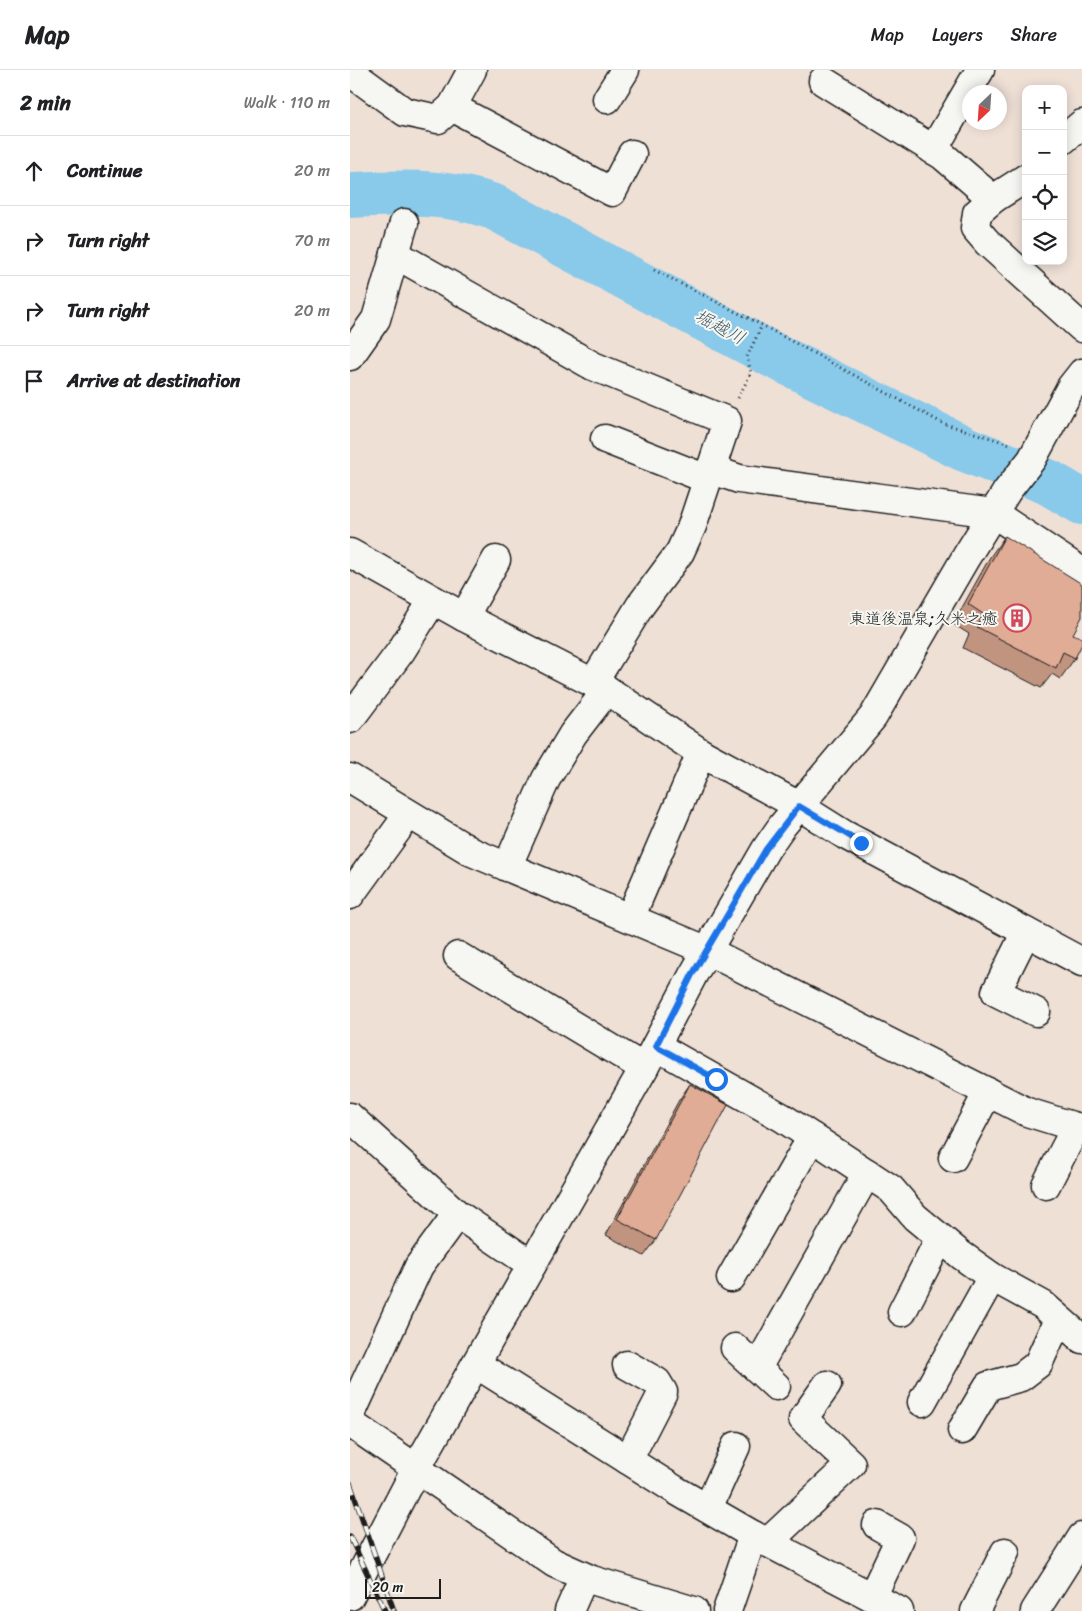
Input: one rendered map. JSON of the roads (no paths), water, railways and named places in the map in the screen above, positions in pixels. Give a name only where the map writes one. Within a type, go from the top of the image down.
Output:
[{"type":"street","points":[[350,72],[405,112],[438,119],[452,107],[472,70]]},
{"type":"street","points":[[606,99],[625,70]]},
{"type":"street","points":[[934,150],[980,70]]},
{"type":"street","points":[[823,81],[934,150],[993,199]]},
{"type":"street","points":[[452,107],[612,192],[632,154]]},
{"type":"street","points":[[1067,137],[1082,124]]},
{"type":"street","points":[[1022,181],[993,199],[977,213],[975,228],[987,242],[1082,328]]},
{"type":"street","points":[[350,356],[376,319],[404,223]]},
{"type":"street","points":[[395,254],[593,366],[727,421],[680,552],[640,606],[600,687],[546,779],[507,867]]},
{"type":"street","points":[[352,1584],[766,849],[873,717],[1000,502],[1034,455],[1071,387],[1082,373]]},
{"type":"street","points":[[605,439],[709,474],[739,479],[1000,502],[1082,572]]},
{"type":"street","points":[[350,553],[464,617],[600,687],[701,753],[799,806],[845,834],[1082,962]]},
{"type":"street","points":[[464,617],[496,560]]},
{"type":"street","points":[[350,720],[401,651],[433,600]]},
{"type":"street","points":[[630,918],[701,753]]},
{"type":"street","points":[[350,778],[408,815],[472,852],[708,951],[1027,1112],[1079,1128],[1046,1185]]},
{"type":"street","points":[[350,895],[408,815]]},
{"type":"street","points":[[1026,932],[996,992],[1036,1012]]},
{"type":"street","points":[[458,956],[650,1057],[783,1118],[891,1189],[916,1217],[940,1238],[992,1277],[1044,1306],[1082,1339]]},
{"type":"street","points":[[953,1158],[988,1092]]},
{"type":"street","points":[[350,1117],[457,1214],[532,1265]]},
{"type":"street","points":[[730,1278],[812,1137]]},
{"type":"street","points":[[735,1348],[766,1377],[867,1173]]},
{"type":"street","points":[[350,1416],[419,1266],[457,1214]]},
{"type":"street","points":[[902,1312],[940,1238]]},
{"type":"street","points":[[922,1402],[992,1277]]},
{"type":"street","points":[[962,1430],[988,1386],[1021,1377],[1038,1364],[1058,1320]]},
{"type":"street","points":[[476,1364],[708,1508],[899,1611]]},
{"type":"street","points":[[626,1365],[657,1382],[663,1392],[628,1460]]},
{"type":"street","points":[[727,1611],[761,1538],[851,1464],[803,1419],[827,1385]]},
{"type":"street","points":[[350,1423],[554,1562],[584,1577],[694,1611]]},
{"type":"street","points":[[708,1508],[736,1446]]},
{"type":"street","points":[[872,1597],[900,1538],[877,1525]]},
{"type":"street","points":[[1035,1611],[1082,1537]]},
{"type":"street","points":[[975,1611],[1005,1552]]},
{"type":"street","points":[[569,1611],[584,1577]]},
{"type":"waterway","name":"堀越川","points":[[350,195],[405,193],[441,195],[494,207],[771,354],[965,449],[1048,482],[1082,502]]},
{"type":"railway","points":[[350,1483],[394,1611]]},
{"type":"railway","points":[[350,1537],[385,1611]]},
{"type":"place","name":"東道後温泉;久米之癒","points":[[1017,618]]}]
